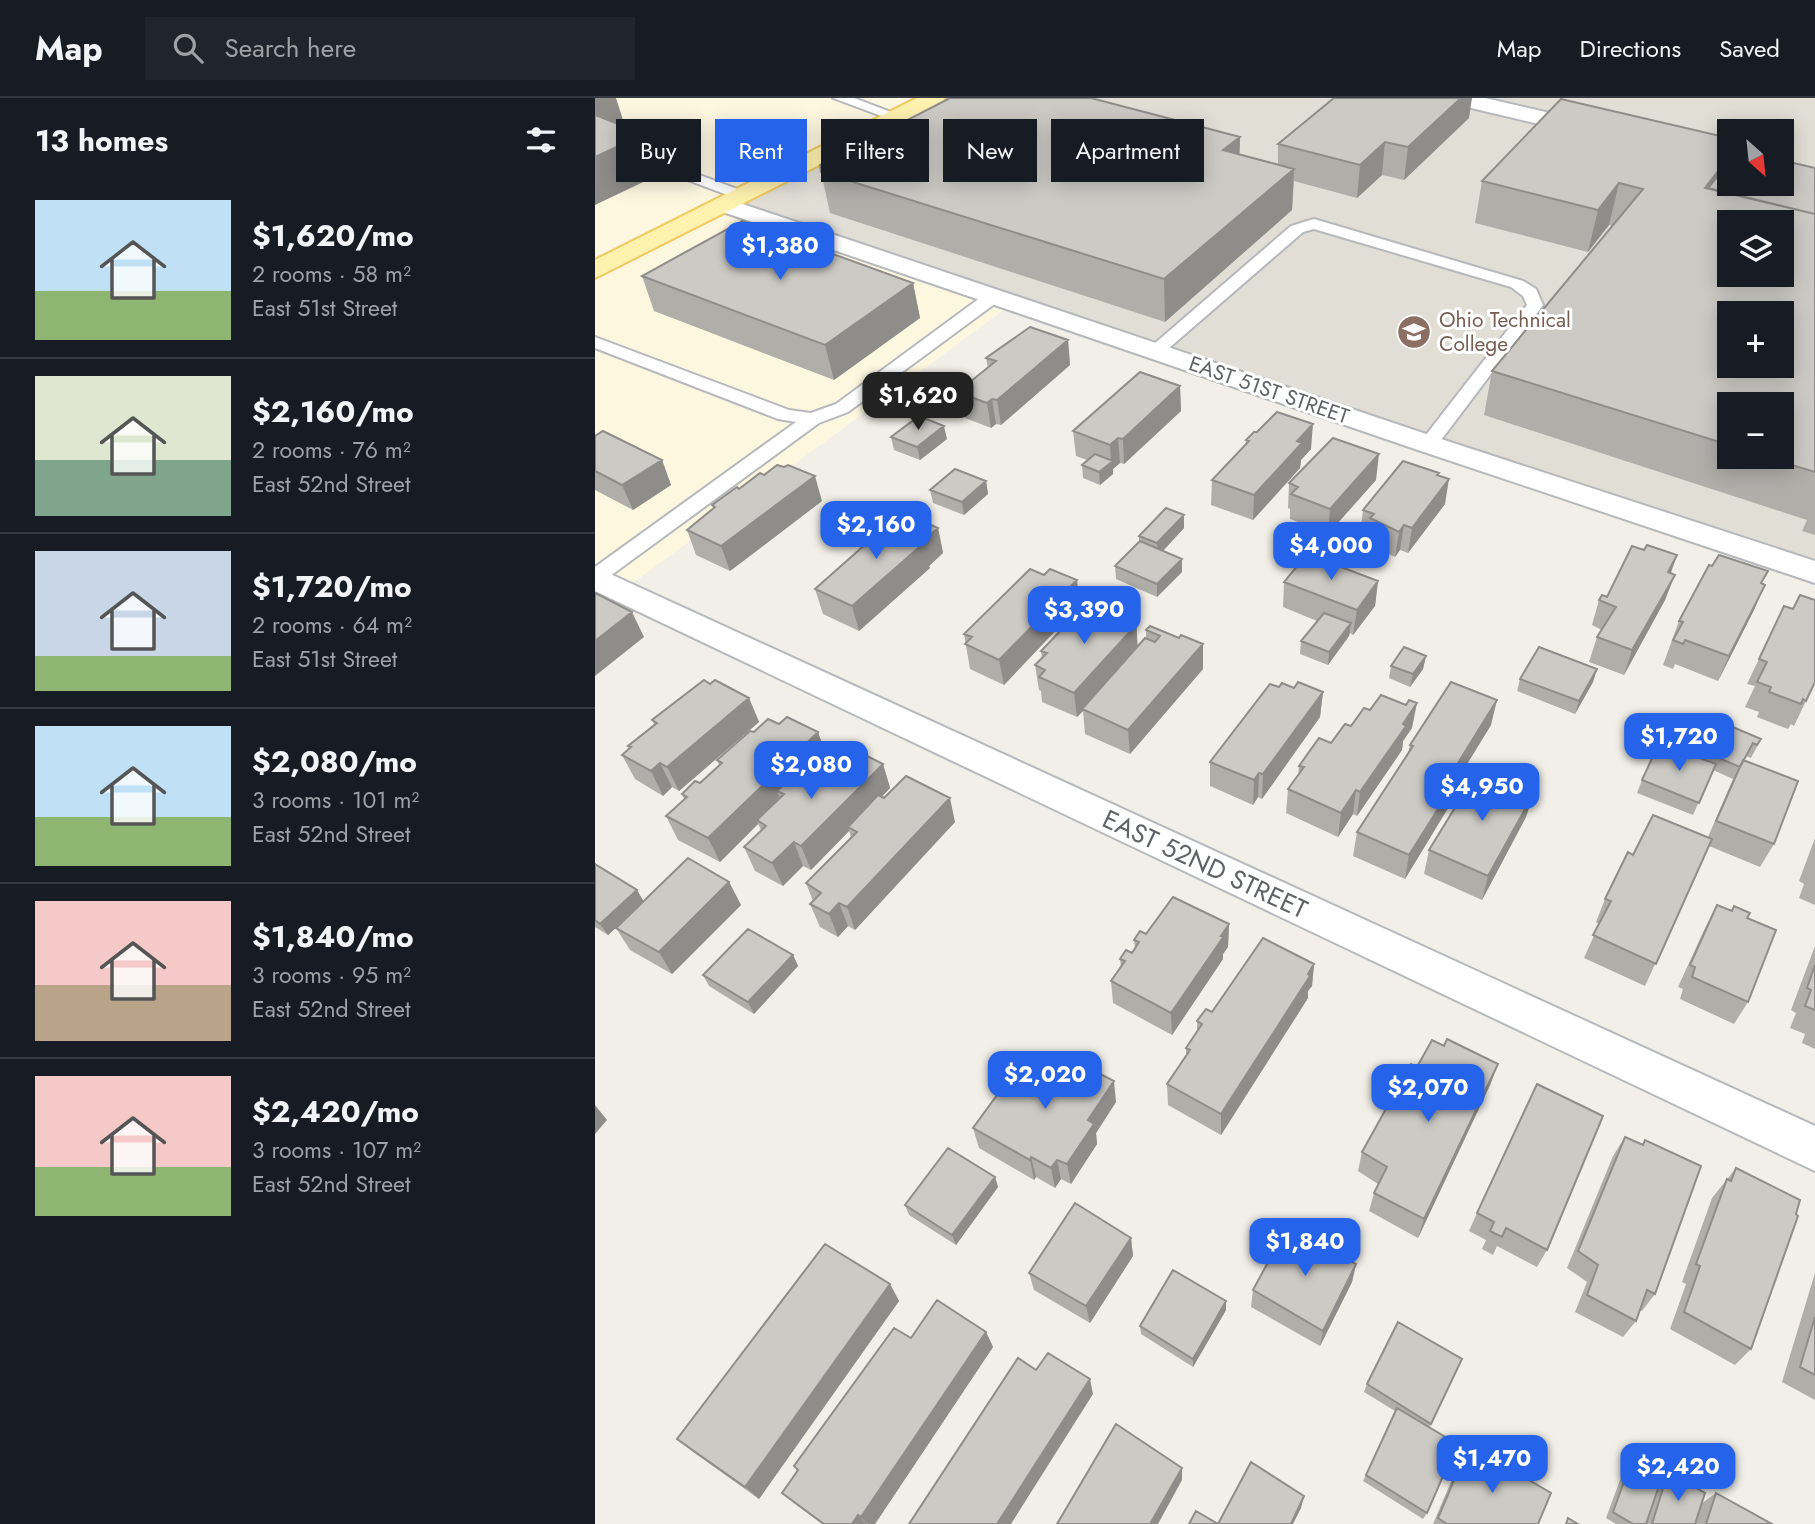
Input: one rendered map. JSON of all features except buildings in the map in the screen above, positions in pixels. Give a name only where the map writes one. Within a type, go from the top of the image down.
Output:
[{"type":"main road","points":[[595,270],[934,98]]},
{"type":"street","points":[[1458,98],[1618,136]]},
{"type":"street","name":"EAST 51ST STREET","points":[[734,200],[994,296],[1815,572]]},
{"type":"street","name":"EAST 52ND STREET","points":[[595,578],[1815,1149]]},
{"type":"lane","points":[[840,98],[897,117]]},
{"type":"lane","points":[[595,140],[734,200]]},
{"type":"lane","points":[[1154,351],[1297,229],[1314,224],[1517,284],[1530,293],[1535,305],[1428,444]]},
{"type":"lane","points":[[595,578],[812,419],[842,408],[994,296]]},
{"type":"lane","points":[[595,342],[785,415],[812,419]]},
{"type":"shaded area","points":[[595,98],[934,98],[943,121],[943,182],[966,182],[1013,303],[622,591],[595,578]]},
{"type":"shaded area","name":"Ohio Technical College","points":[[934,98],[1815,98],[1815,572],[725,205],[770,182],[807,182],[807,163],[821,156],[821,182],[929,182],[929,119],[893,119]]},
{"type":"place","name":"Ohio Technical College","points":[[1414,332]]}]
